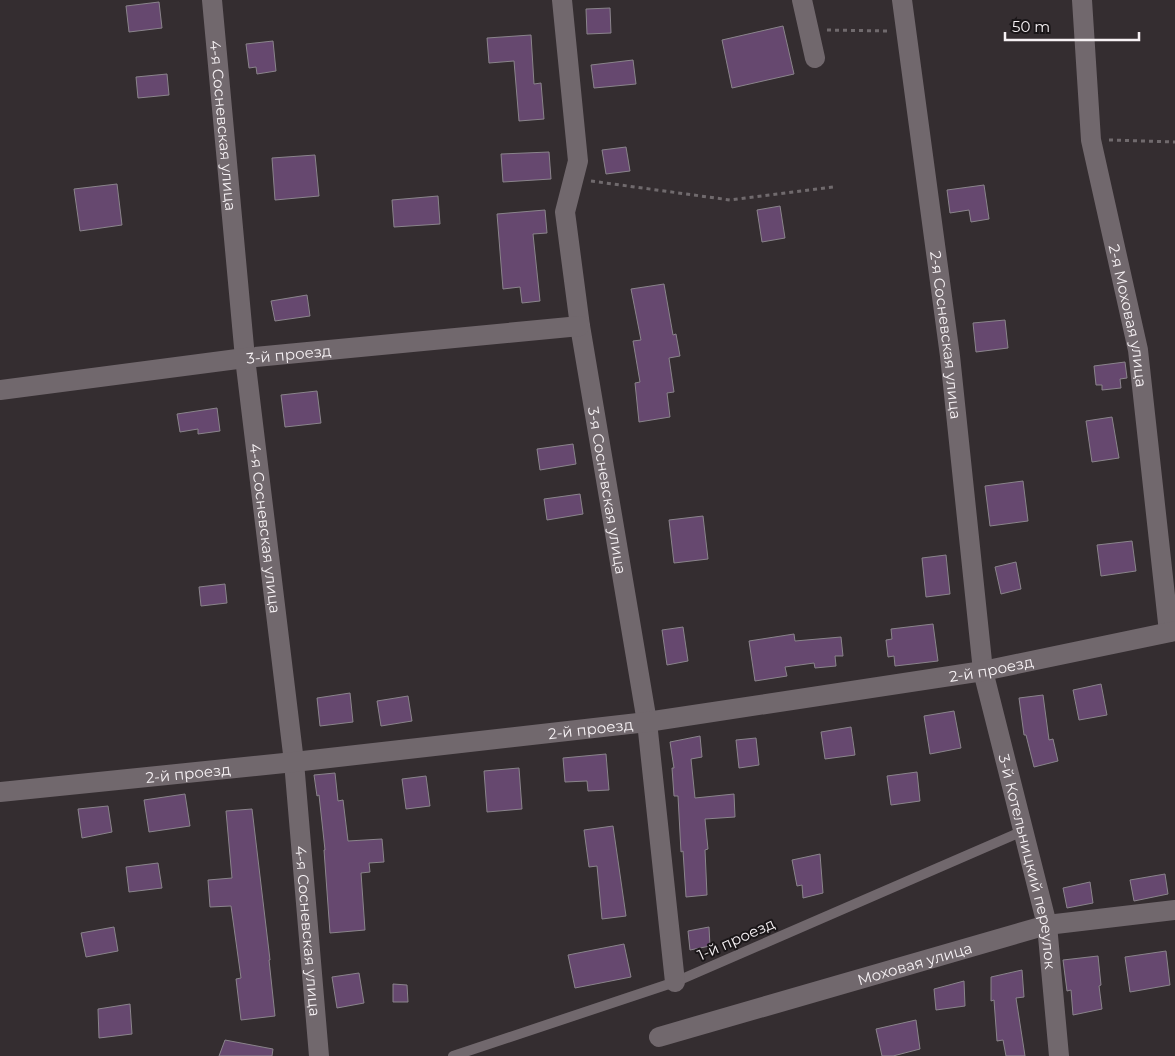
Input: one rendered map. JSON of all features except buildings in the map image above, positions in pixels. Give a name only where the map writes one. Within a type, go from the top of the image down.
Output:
[{"type":"street","name":"4-я Сосневская улица","points":[[212,0],[245,358],[294,762],[319,1056]]},
{"type":"street","name":"3-я Сосневская улица","points":[[562,0],[578,161],[565,212],[580,326],[647,722],[675,982]]},
{"type":"street","points":[[802,0],[814,58]]},
{"type":"street","name":"2-я Сосневская улица","points":[[902,0],[950,356],[983,671]]},
{"type":"street","name":"2-я Моховая улица","points":[[1082,0],[1091,140],[1138,350],[1172,631]]},
{"type":"street","name":"3-й проезд","points":[[0,390],[245,358],[580,326]]},
{"type":"street","name":"2-й проезд","points":[[0,792],[294,762],[647,722],[983,671],[1172,631]]},
{"type":"street","name":"3-й Котельницкий переулок","points":[[983,671],[1047,924],[1059,1056]]},
{"type":"street","name":"Моховая улица","points":[[659,1037],[1047,924],[1175,910]]},
{"type":"lane","name":"1-й проезд","points":[[453,1056],[675,982],[1023,831]]},
{"type":"path","points":[[808,30],[906,32]]},
{"type":"path","points":[[1091,140],[1175,142]]},
{"type":"path","points":[[573,178],[730,200],[833,187]]}]
